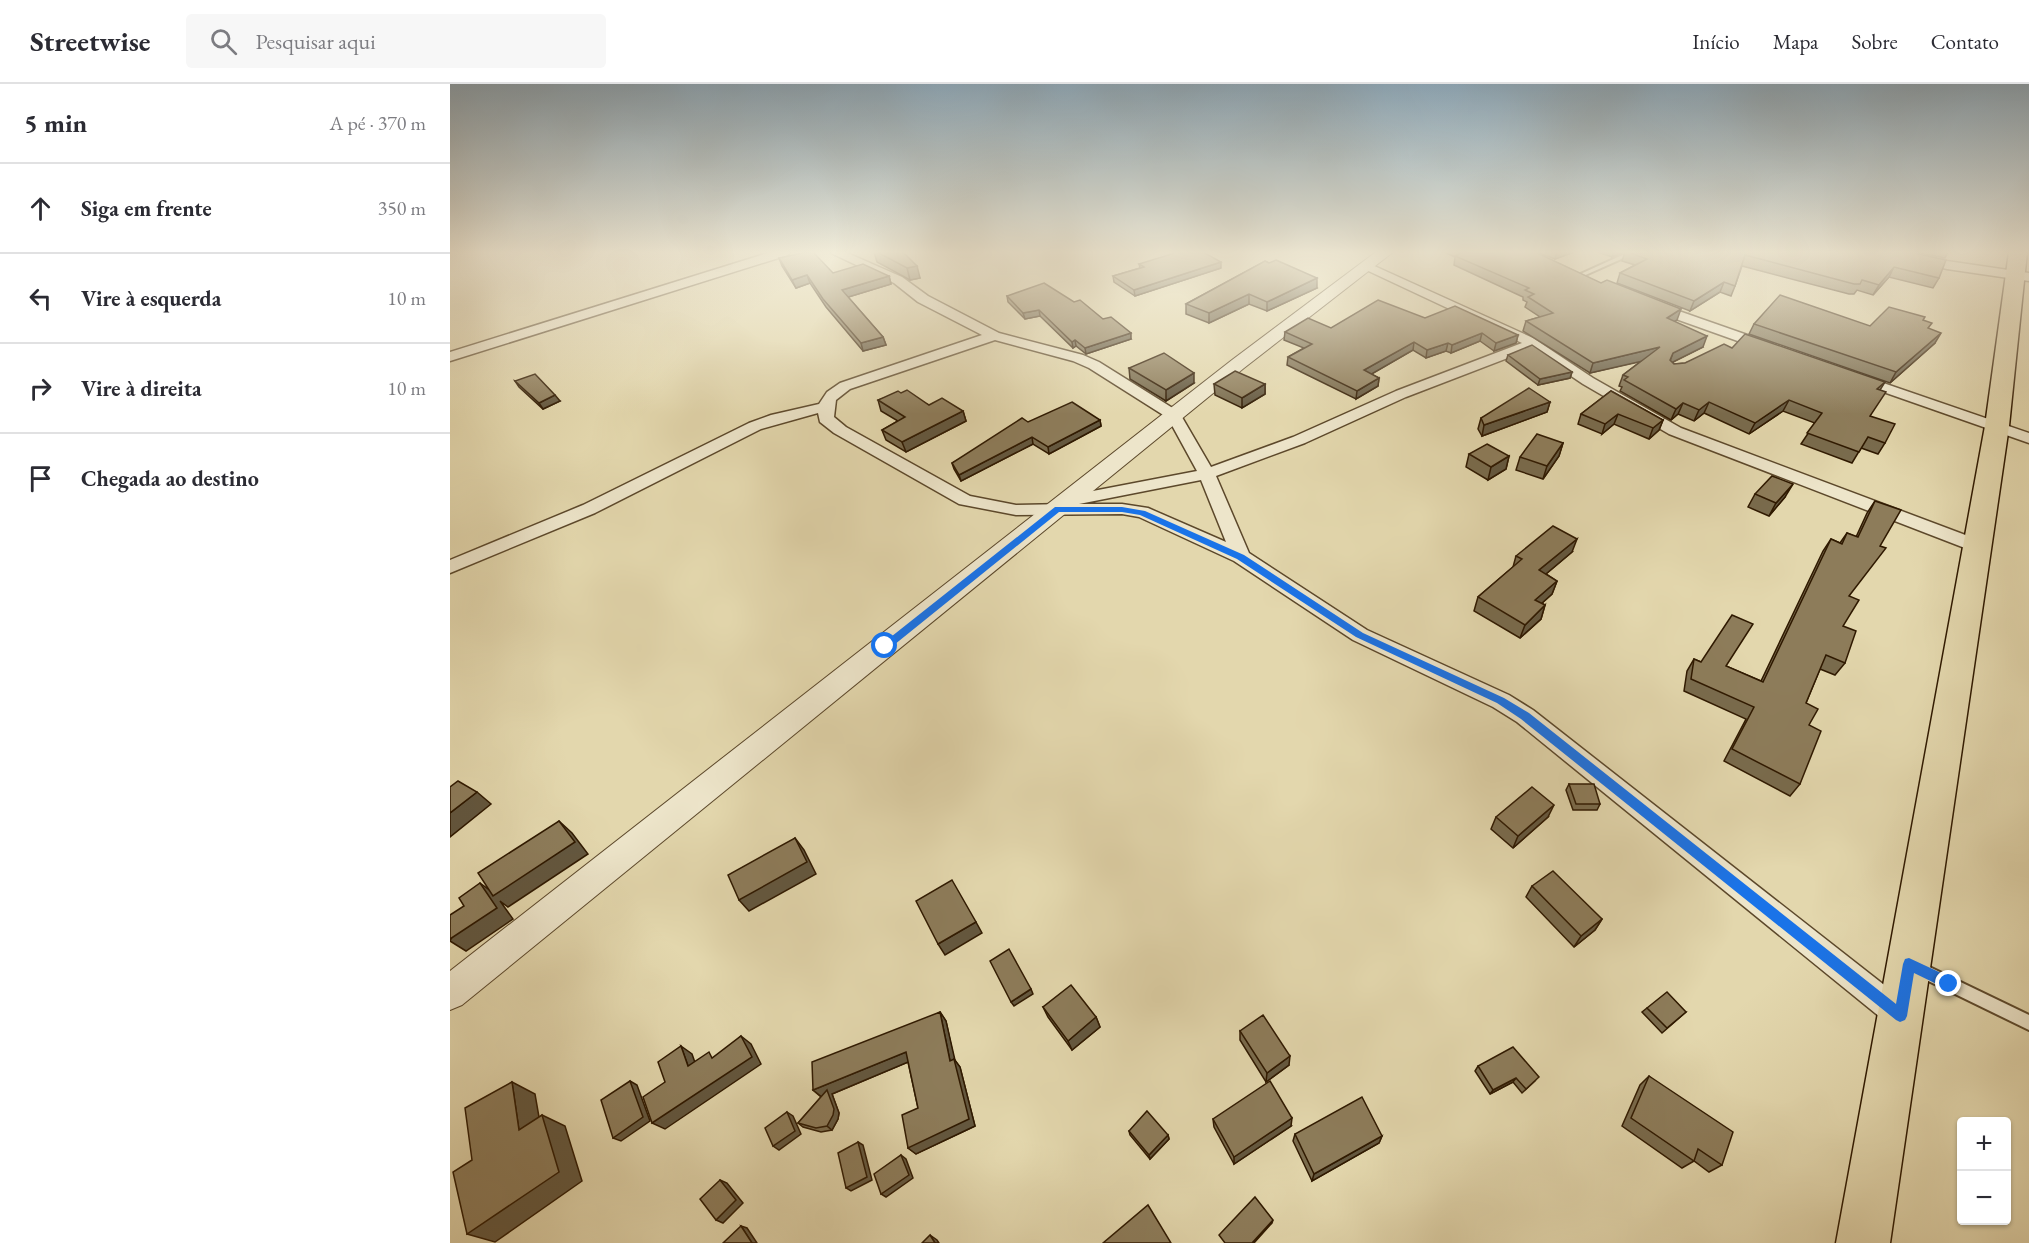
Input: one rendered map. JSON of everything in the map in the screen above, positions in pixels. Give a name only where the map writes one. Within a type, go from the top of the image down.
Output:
[{"type":"main road","points":[[1863,1243],[1977,546],[2013,432],[2019,306]]},
{"type":"street","points":[[450,357],[612,306]]},
{"type":"street","points":[[937,306],[994,336],[1078,358],[1094,365],[1174,416],[1206,474],[1240,557]]},
{"type":"street","points":[[450,993],[1311,306]]},
{"type":"street","points":[[1456,306],[1533,344],[1588,381],[1675,431],[1977,546]]},
{"type":"street","points":[[1656,306],[1783,352]]},
{"type":"street","points":[[994,336],[845,386],[834,392],[827,400],[826,419],[840,430],[964,500],[1016,510],[1063,505],[1206,474],[1299,440],[1401,394],[1533,344]]},
{"type":"street","points":[[1717,348],[1738,337]]},
{"type":"street","points":[[1839,372],[2013,432]]},
{"type":"street","points":[[450,567],[589,509],[755,426],[777,418],[825,407]]},
{"type":"street","points":[[1063,505],[1142,512],[1240,557],[1360,635],[1501,701],[1525,716],[1900,1016]]},
{"type":"lane","points":[[1909,964],[2029,1023]]},
{"type":"building","points":[[829,306],[856,306],[883,337],[861,343]]},
{"type":"building","points":[[1016,306],[1087,306],[1103,319],[1111,317],[1131,333],[1085,348],[1075,340],[1072,342],[1039,310],[1023,313]]},
{"type":"building","points":[[1191,306],[1224,306],[1209,313]]},
{"type":"building","points":[[1368,306],[1394,306],[1425,318],[1455,306],[1518,335],[1496,343],[1482,333],[1452,345],[1448,343],[1427,350],[1414,342],[1364,370],[1379,378],[1357,391],[1288,357],[1312,344],[1285,332],[1308,318],[1331,328]]},
{"type":"building","points":[[1542,306],[1674,306],[1681,309],[1667,318],[1707,336],[1673,353],[1670,360],[1674,364],[1685,363],[1724,344],[1732,348],[1745,334],[1885,382],[1877,389],[1886,392],[1870,416],[1895,424],[1885,443],[1868,437],[1859,452],[1807,433],[1822,413],[1789,400],[1755,423],[1709,402],[1699,410],[1683,403],[1676,409],[1624,380],[1628,377],[1623,375],[1660,347],[1593,363],[1526,321],[1553,313]]},
{"type":"building","points":[[1770,306],[1812,306],[1870,326],[1889,307],[1925,317],[1923,320],[1932,323],[1928,328],[1941,333],[1896,372],[1754,324]]},
{"type":"building","points":[[1532,345],[1572,372],[1540,379],[1508,355]]},
{"type":"building","points":[[1164,353],[1194,373],[1166,390],[1129,368]]},
{"type":"building","points":[[1235,371],[1265,384],[1242,398],[1214,384]]},
{"type":"building","points":[[535,374],[555,395],[539,403],[515,381]]},
{"type":"building","points":[[1529,388],[1550,402],[1484,425],[1481,418]]},
{"type":"building","points":[[907,390],[929,405],[942,398],[963,411],[902,442],[882,430],[905,417],[878,400],[898,391],[901,393]]},
{"type":"building","points":[[1611,391],[1663,420],[1653,428],[1618,414],[1605,424],[1581,414]]},
{"type":"building","points":[[1072,402],[1100,420],[1048,447],[1032,437],[959,475],[952,463],[1022,418],[1028,422]]},
{"type":"building","points":[[1537,434],[1563,443],[1547,466],[1520,457]]},
{"type":"building","points":[[1487,444],[1509,456],[1491,467],[1469,454]]},
{"type":"building","points":[[1772,476],[1793,484],[1776,503],[1755,494]]},
{"type":"building","points":[[1875,501],[1901,510],[1880,546],[1886,548],[1849,596],[1859,600],[1843,626],[1856,631],[1845,663],[1826,655],[1806,703],[1818,709],[1809,725],[1821,731],[1800,784],[1732,749],[1754,707],[1691,679],[1694,659],[1701,662],[1732,615],[1753,624],[1726,666],[1763,682],[1831,539],[1842,544],[1847,533],[1858,537]]},
{"type":"building","points":[[1553,526],[1577,539],[1539,570],[1557,581],[1535,600],[1545,605],[1525,625],[1478,597],[1522,559],[1516,556]]},
{"type":"building","points":[[458,781],[477,792],[450,813],[450,787]]},
{"type":"building","points":[[1569,784],[1594,784],[1600,804],[1576,804]]},
{"type":"building","points":[[1532,787],[1554,805],[1518,836],[1496,817]]},
{"type":"building","points":[[559,821],[575,842],[493,896],[478,873]]},
{"type":"building","points":[[795,838],[807,862],[739,900],[728,875]]},
{"type":"building","points":[[1553,871],[1602,919],[1581,936],[1532,886]]},
{"type":"building","points":[[952,880],[976,922],[938,944],[916,901]]},
{"type":"building","points":[[480,883],[497,908],[450,939],[450,915],[464,906],[459,898]]},
{"type":"building","points":[[1009,949],[1031,989],[1011,1002],[990,961]]},
{"type":"building","points":[[1071,985],[1096,1017],[1068,1041],[1043,1007]]},
{"type":"building","points":[[1667,992],[1686,1012],[1667,1028],[1647,1008]]},
{"type":"building","points":[[940,1012],[950,1061],[954,1059],[969,1119],[908,1148],[902,1115],[918,1108],[906,1052],[813,1090],[812,1062]]},
{"type":"building","points":[[1263,1015],[1290,1056],[1267,1073],[1240,1031]]},
{"type":"building","points":[[741,1036],[752,1057],[652,1123],[643,1097],[665,1082],[658,1062],[681,1046],[688,1066],[709,1052],[712,1058]]},
{"type":"building","points":[[1513,1047],[1539,1077],[1526,1089],[1516,1078],[1493,1090],[1478,1066]]},
{"type":"building","points":[[1649,1076],[1733,1132],[1722,1165],[1698,1149],[1694,1161],[1631,1118]]},
{"type":"building","points":[[630,1081],[643,1117],[613,1138],[601,1100]]},
{"type":"building","points":[[1270,1081],[1292,1118],[1234,1157],[1213,1119]]},
{"type":"building","points":[[512,1082],[519,1130],[542,1115],[559,1172],[467,1234],[453,1172],[472,1160],[465,1108]]},
{"type":"building","points":[[827,1090],[834,1109],[827,1126],[816,1128],[798,1123]]},
{"type":"building","points":[[1362,1097],[1382,1136],[1314,1174],[1295,1134]]},
{"type":"building","points":[[1147,1111],[1168,1135],[1149,1155],[1129,1131]]},
{"type":"building","points":[[787,1112],[795,1131],[773,1146],[765,1128]]},
{"type":"building","points":[[858,1142],[867,1177],[846,1188],[838,1153]]},
{"type":"building","points":[[901,1155],[909,1175],[881,1194],[874,1174]]},
{"type":"building","points":[[720,1180],[736,1200],[716,1220],[700,1199]]},
{"type":"building","points":[[1255,1197],[1273,1220],[1252,1243],[1225,1243],[1219,1235]]},
{"type":"building","points":[[1148,1205],[1171,1243],[1103,1243]]},
{"type":"building","points":[[741,1226],[752,1243],[723,1243]]},
{"type":"building","points":[[930,1235],[935,1243],[922,1243]]},
{"type":"route","points":[[885,646],[1058,509],[1122,509],[1142,512],[1240,557],[1360,635],[1501,701],[1525,716],[1900,1016],[1909,964],[1949,984]]}]
